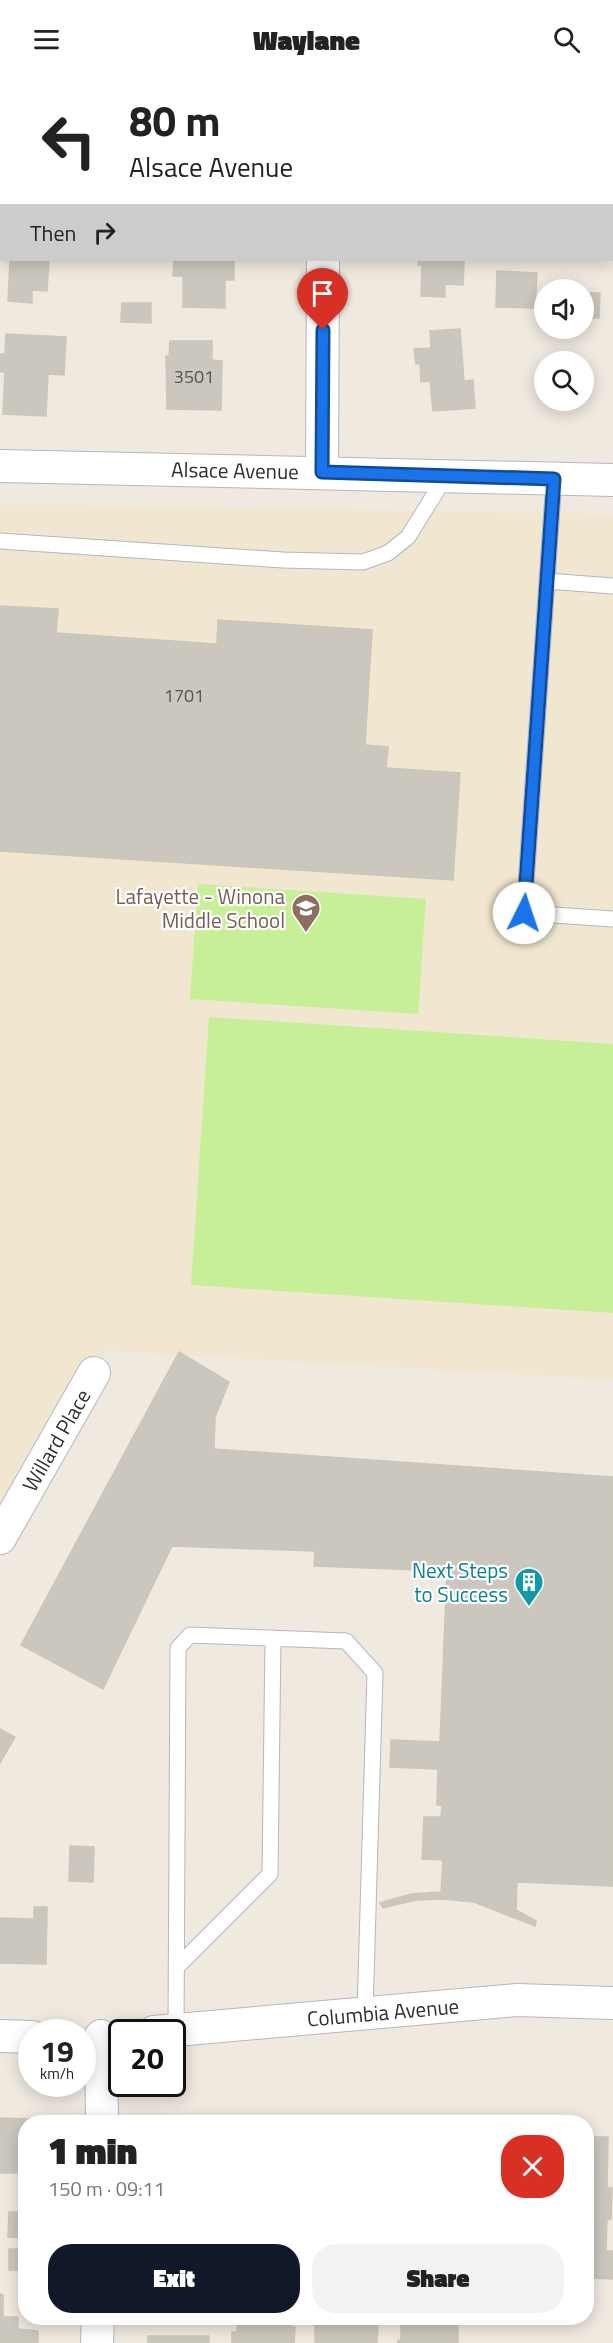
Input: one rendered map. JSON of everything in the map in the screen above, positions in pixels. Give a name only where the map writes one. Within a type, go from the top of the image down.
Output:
[{"type":"street","points":[[322,472],[323,261]]},
{"type":"street","name":"Alsace Avenue","points":[[0,466],[613,480]]},
{"type":"street","name":"Willard Place","points":[[0,1538],[94,1373]]},
{"type":"street","name":"Columbia Avenue","points":[[186,2030],[517,2000],[613,2003]]},
{"type":"street","points":[[0,2036],[18,2037]]},
{"type":"street","points":[[102,2036],[102,2115]]},
{"type":"street","points":[[97,2343],[98,2325]]},
{"type":"lane","points":[[0,541],[283,560],[363,562],[388,554],[408,537],[446,476]]},
{"type":"lane","points":[[554,479],[524,913],[613,919]]},
{"type":"lane","points":[[547,581],[613,585]]},
{"type":"lane","points":[[167,2019],[176,1968],[178,1648],[190,1635],[346,1641],[375,1673],[365,2012]]},
{"type":"lane","points":[[176,1968],[270,1875],[273,1638]]},
{"type":"shaded area","name":"Lafayette - Winona Middle School","points":[[0,504],[613,514],[613,1380],[106,1351],[0,1515]]},
{"type":"green space","points":[[198,884],[426,899],[418,1014],[190,999]]},
{"type":"green space","points":[[209,1017],[613,1044],[613,1313],[191,1285]]},
{"type":"building","points":[[10,261],[49,261],[47,291],[32,290],[32,303],[8,301]]},
{"type":"building","points":[[174,261],[234,261],[234,280],[225,280],[225,308],[183,307],[183,276],[173,276]]},
{"type":"building","points":[[418,261],[464,261],[463,285],[445,284],[445,297],[421,296],[422,265],[418,265]]},
{"type":"building","points":[[497,271],[537,273],[537,279],[534,279],[534,308],[496,307]]},
{"type":"building","points":[[594,293],[600,293],[599,318],[594,318]]},
{"type":"building","points":[[122,303],[151,303],[151,323],[121,322]]},
{"type":"building","points":[[460,329],[464,381],[473,380],[475,408],[433,411],[430,381],[421,382],[420,363],[416,364],[414,349],[431,348],[430,331]]},
{"type":"building","points":[[6,334],[66,337],[64,375],[48,374],[46,416],[3,414],[5,372],[0,372],[0,354],[5,354]]},
{"type":"building","points":[[170,341],[212,341],[212,360],[222,361],[221,410],[167,409],[166,356],[169,356]]},
{"type":"building","points":[[0,606],[58,609],[56,633],[217,644],[218,620],[372,630],[365,745],[388,747],[386,768],[460,773],[453,880],[0,851]]},
{"type":"building","name":"Next Steps to Success","points":[[179,1352],[229,1382],[215,1417],[214,1449],[613,1477],[613,1886],[517,1882],[516,1910],[536,1921],[535,1926],[474,1902],[441,1899],[416,1900],[383,1908],[380,1903],[411,1894],[441,1892],[443,1860],[422,1859],[424,1817],[441,1817],[442,1805],[437,1805],[438,1769],[390,1767],[391,1740],[440,1742],[447,1571],[314,1566],[315,1551],[172,1546],[103,1689],[21,1645]]},
{"type":"building","points":[[0,1729],[15,1737],[0,1763]]},
{"type":"building","points":[[70,1846],[94,1847],[93,1882],[69,1881]]},
{"type":"building","points":[[34,1907],[47,1907],[46,1964],[0,1963],[0,1918],[34,1919]]},
{"type":"building","points":[[0,2118],[18,2119],[18,2173],[0,2173]]},
{"type":"building","points":[[594,2137],[608,2137],[607,2188],[612,2188],[611,2219],[607,2219],[606,2251],[613,2251],[613,2279],[594,2278]]},
{"type":"building","points":[[9,2212],[18,2212],[18,2238],[8,2237]]},
{"type":"building","points":[[9,2249],[18,2249],[18,2270],[9,2270]]},
{"type":"building","points":[[0,2294],[3,2295],[3,2317],[18,2317],[18,2329],[38,2331],[38,2343],[0,2343]]},
{"type":"building","points":[[238,2325],[291,2325],[295,2327],[294,2343],[232,2343],[232,2332],[237,2332]]},
{"type":"building","points":[[315,2325],[378,2325],[377,2343],[315,2343]]},
{"type":"building","points":[[401,2325],[458,2325],[458,2343],[398,2343],[398,2340],[401,2341]]},
{"type":"building","points":[[148,2336],[209,2336],[209,2343],[148,2343]]},
{"type":"place","name":"Lafayette - Winona Middle School","points":[[306,934]]},
{"type":"place","name":"Next Steps to Success","points":[[529,1608]]},
{"type":"route","points":[[323,330],[322,472],[554,479],[524,913]]}]
